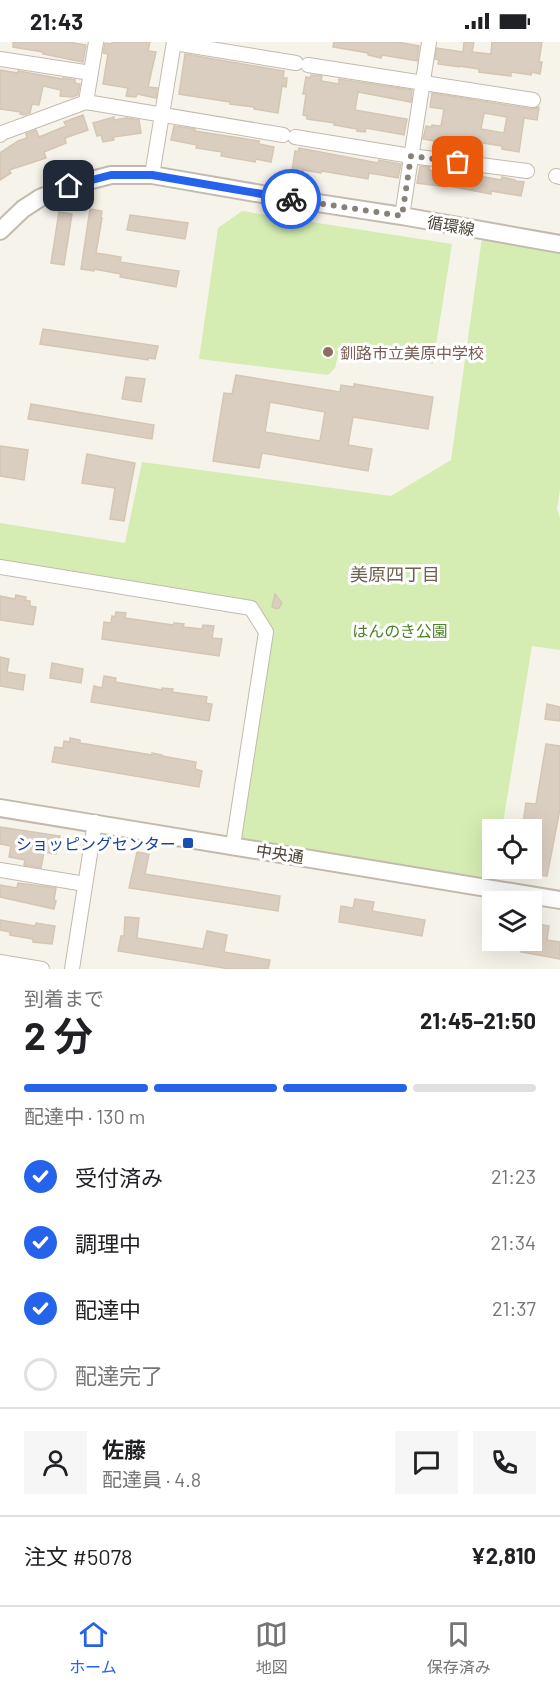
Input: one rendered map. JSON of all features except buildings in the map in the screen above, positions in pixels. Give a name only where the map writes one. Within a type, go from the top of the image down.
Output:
[{"type":"street","points":[[86,102],[96,42]]},
{"type":"street","points":[[152,175],[174,42],[533,100]]},
{"type":"street","points":[[402,216],[429,42]]},
{"type":"street","points":[[0,59],[91,73]]},
{"type":"street","points":[[1,133],[86,102],[411,156],[527,171]]},
{"type":"street","name":"循環線","points":[[1,229],[23,209],[40,198],[69,186],[111,175],[152,175],[560,244]]},
{"type":"street","points":[[0,567],[251,608],[266,632],[233,845]]},
{"type":"street","name":"中央通","points":[[0,808],[560,900]]},
{"type":"street","points":[[72,969],[95,822]]},
{"type":"street","points":[[0,870],[85,884]]},
{"type":"street","points":[[0,962],[42,969]]},
{"type":"green space","points":[[242,211],[452,244],[433,364],[339,351],[335,368],[328,375],[199,359],[218,228]]},
{"type":"green space","name":"はんのき公園","points":[[483,230],[560,244],[560,489],[557,509],[560,518],[560,650],[532,646],[504,819],[482,819],[482,879],[494,879],[492,889],[233,845],[266,632],[251,608],[0,567],[0,523],[125,543],[142,462],[391,496],[451,460]]},
{"type":"way so far","points":[[291,199],[402,216],[411,156],[458,162]]},
{"type":"place","name":"釧路市立美原中学校","points":[[328,352]]},
{"type":"place","name":"ショッピングセンター","points":[[188,843]]},
{"type":"district","name":"美原四丁目","points":[[395,574]]},
{"type":"route","points":[[69,186],[111,175],[152,175],[291,199]]}]
